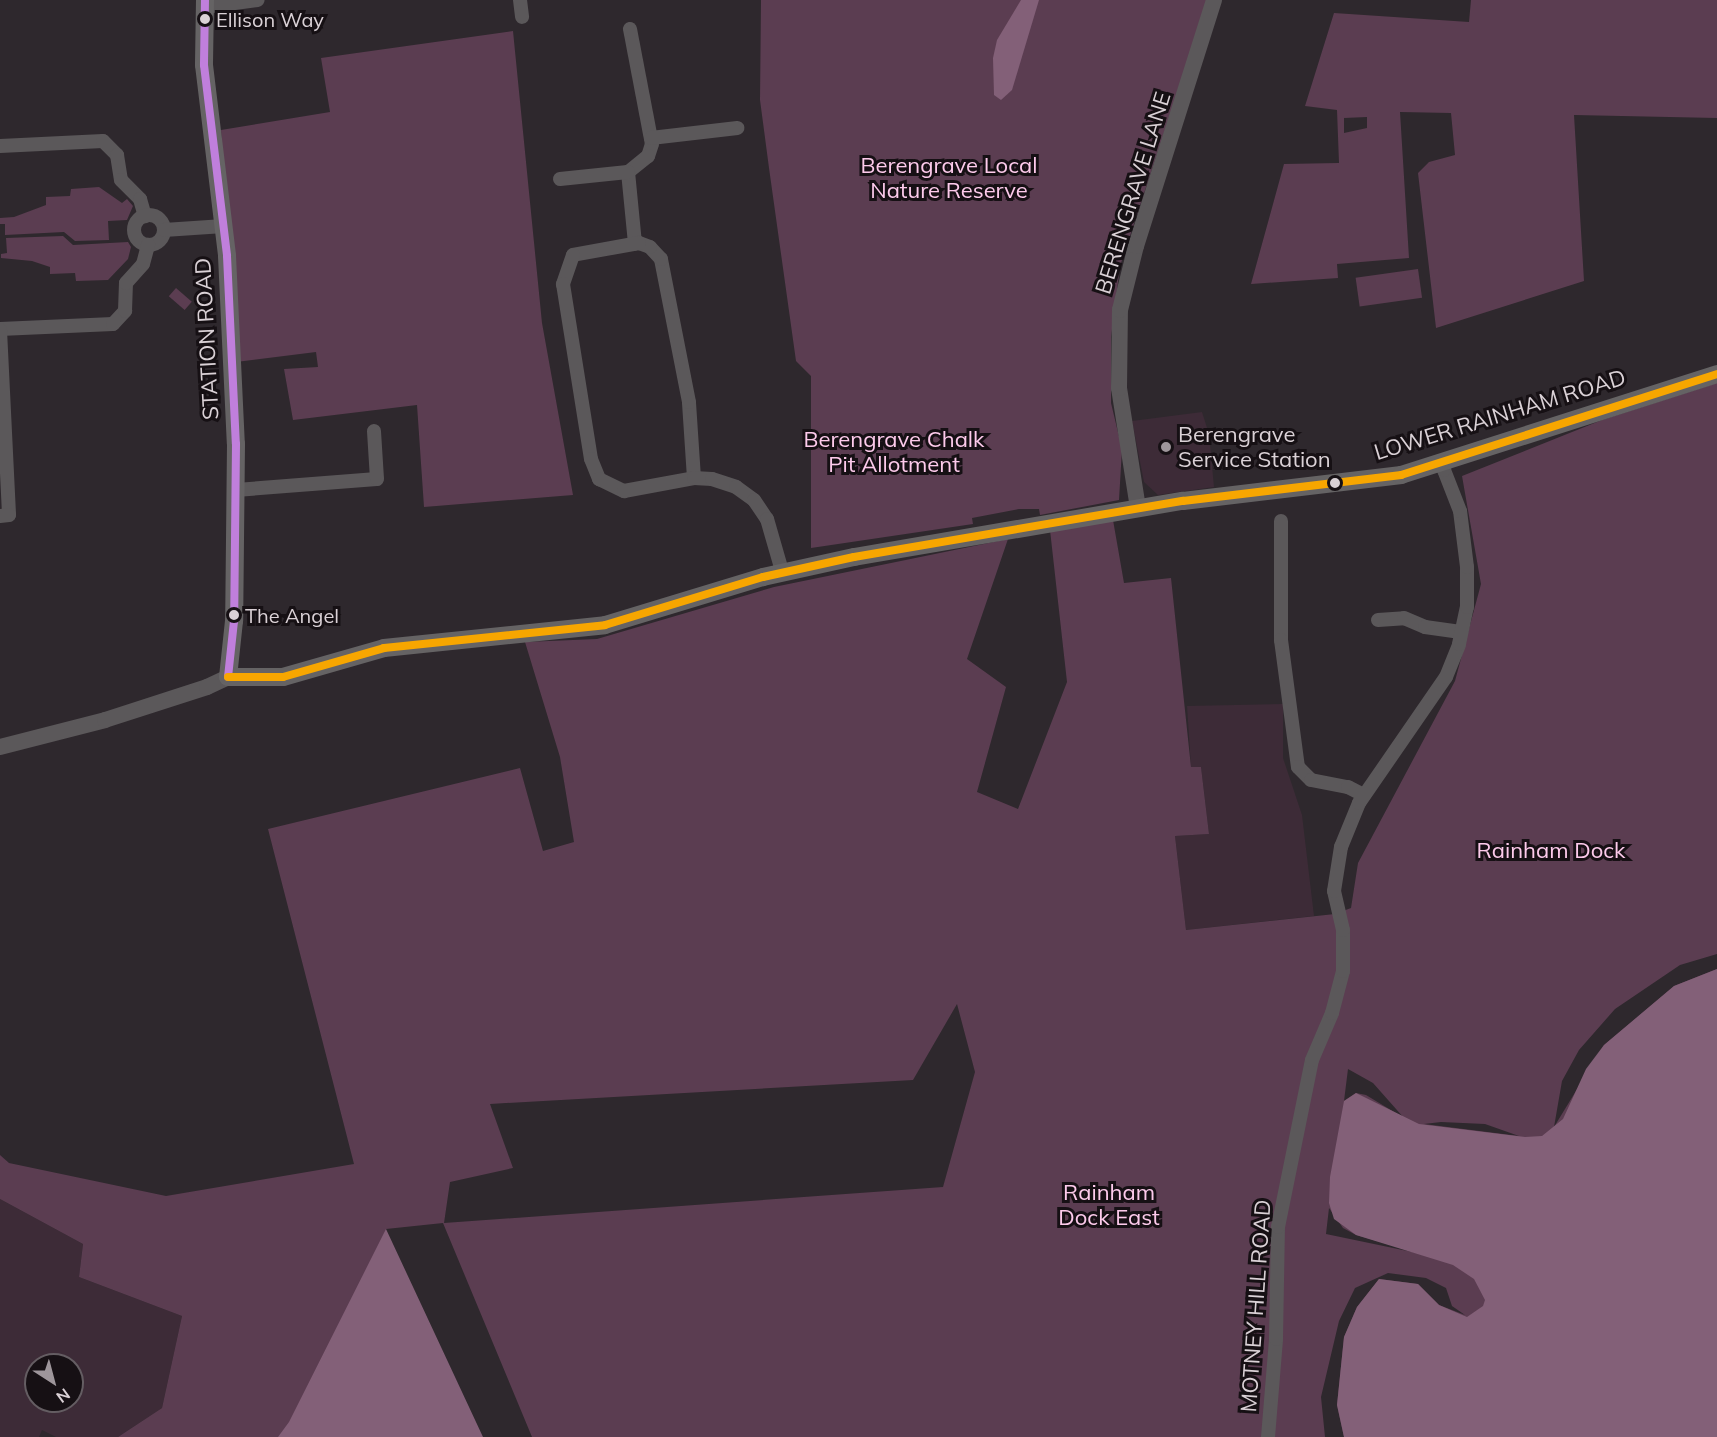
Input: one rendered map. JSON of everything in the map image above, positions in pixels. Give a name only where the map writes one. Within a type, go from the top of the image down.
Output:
[{"type":"main road","name":"STATION ROAD","points":[[205,3],[204,65],[224,226],[236,490],[234,621],[228,676]]},
{"type":"main road","name":"LOWER RAINHAM ROAD","points":[[228,676],[283,677],[392,647],[605,625],[782,572],[1138,508],[1338,485],[1401,475],[1717,374]]},
{"type":"street","points":[[205,3],[258,0]]},
{"type":"street","points":[[520,0],[522,17]]},
{"type":"street","name":"BERENGRAVE LANE","points":[[1138,508],[1120,396],[1120,310],[1139,236],[1205,38],[1214,0]]},
{"type":"street","points":[[560,179],[628,172],[648,156],[651,138],[630,29]]},
{"type":"street","points":[[651,138],[737,128]]},
{"type":"street","points":[[0,146],[103,141],[117,155],[121,180],[140,199],[145,216]]},
{"type":"street","points":[[628,172],[635,244]]},
{"type":"street","points":[[145,216],[158,219],[164,230],[160,241],[148,245],[140,242],[134,231],[145,216]]},
{"type":"street","points":[[164,230],[224,226]]},
{"type":"street","points":[[694,478],[688,402],[660,259],[650,247],[635,244],[573,255],[563,284],[592,464],[602,482],[621,491],[694,478],[730,484],[754,500],[770,525],[782,572]]},
{"type":"street","points":[[0,516],[9,515],[0,329],[113,324],[125,311],[126,283],[143,264],[148,245]]},
{"type":"street","points":[[236,490],[377,479],[374,431]]},
{"type":"street","name":"MOTNEY HILL ROAD","points":[[1268,1437],[1276,1339],[1278,1227],[1311,1060],[1332,1013],[1343,971],[1341,914],[1334,897],[1335,873],[1346,830],[1364,795],[1446,677],[1467,607],[1467,567],[1460,511],[1444,470],[1445,460]]},
{"type":"street","points":[[1281,521],[1281,640],[1298,767],[1313,781],[1346,787],[1364,795]]},
{"type":"street","points":[[1378,620],[1404,618],[1425,627],[1461,632]]},
{"type":"street","points":[[0,747],[105,720],[207,687],[228,676]]},
{"type":"shaded area","points":[[1021,0],[1039,0],[1012,90],[1001,100],[994,95],[993,58],[997,40]]},
{"type":"shaded area","points":[[1202,412],[1209,434],[1214,487],[1158,495],[1144,482],[1132,421]]},
{"type":"shaded area","points":[[1283,704],[1283,758],[1302,815],[1314,916],[1186,930],[1175,836],[1209,834],[1201,767],[1191,767],[1187,706]]},
{"type":"shaded area","points":[[1717,969],[1717,1437],[1344,1437],[1337,1405],[1344,1337],[1357,1307],[1379,1279],[1418,1284],[1439,1305],[1467,1317],[1483,1306],[1485,1300],[1474,1279],[1453,1265],[1356,1235],[1334,1219],[1329,1203],[1330,1177],[1344,1101],[1356,1093],[1419,1124],[1525,1137],[1542,1136],[1563,1119],[1586,1069],[1604,1045],[1674,986]]},
{"type":"shaded area","points":[[0,1199],[83,1244],[79,1277],[182,1316],[162,1408],[118,1437],[56,1437],[42,1430],[39,1437],[0,1437]]},
{"type":"shaded area","points":[[386,1229],[483,1437],[278,1437],[289,1422]]},
{"type":"green space","name":"Berengrave Local Nature Reserve","points":[[761,0],[1208,0],[1120,266],[1111,337],[1111,403],[1122,449],[1119,500],[1040,515],[1039,509],[1019,509],[972,518],[973,524],[811,548],[811,376],[796,361],[769,168],[760,100]]},
{"type":"green space","points":[[1471,0],[1717,0],[1717,118],[1574,115],[1584,281],[1436,328],[1418,173],[1429,162],[1455,155],[1451,113],[1400,112],[1409,258],[1337,264],[1338,278],[1251,284],[1284,164],[1339,163],[1337,110],[1305,106],[1334,13],[1469,22]],"holes":[[[1367,117],[1367,128],[1344,133],[1344,118]]]},
{"type":"green space","points":[[513,31],[542,323],[573,495],[424,507],[417,405],[293,420],[284,369],[318,367],[316,352],[236,362],[221,130],[330,112],[321,58]]},
{"type":"green space","points":[[99,187],[122,203],[127,199],[133,206],[127,220],[108,221],[109,240],[75,241],[64,232],[5,235],[5,224],[0,224],[0,218],[14,217],[46,205],[46,197],[70,196],[71,189]]},
{"type":"green space","points":[[63,236],[73,245],[128,242],[131,247],[128,259],[108,280],[76,281],[75,273],[50,274],[50,267],[32,261],[1,258],[1,254],[7,253],[6,238]]},
{"type":"green space","points":[[1418,269],[1422,298],[1360,306],[1356,278]]},
{"type":"green space","points":[[176,288],[192,302],[185,310],[169,296]]},
{"type":"green space","points":[[1717,383],[1717,954],[1680,965],[1615,1009],[1579,1050],[1562,1081],[1554,1127],[1604,1045],[1674,986],[1717,969],[1717,1437],[1344,1437],[1337,1405],[1344,1337],[1357,1307],[1379,1279],[1418,1284],[1439,1305],[1465,1315],[1452,1306],[1446,1288],[1426,1278],[1388,1273],[1355,1288],[1339,1321],[1321,1397],[1325,1437],[532,1437],[443,1223],[386,1229],[390,1293],[279,1437],[118,1437],[162,1408],[182,1316],[79,1277],[83,1244],[0,1199],[0,1155],[9,1163],[166,1196],[354,1164],[268,829],[520,768],[543,851],[574,842],[560,757],[525,642],[597,639],[774,587],[1008,539],[967,659],[1006,687],[977,792],[1018,809],[1067,682],[1050,530],[1113,520],[1124,583],[1171,578],[1191,767],[1201,767],[1209,834],[1175,836],[1186,930],[1335,914],[1351,908],[1358,863],[1455,681],[1481,584],[1462,476],[1602,420]],"holes":[[[957,1004],[975,1072],[943,1187],[444,1223],[450,1182],[513,1168],[490,1104],[913,1080]],[[1348,1069],[1373,1083],[1404,1118],[1366,1095],[1356,1093],[1344,1101]],[[1441,1122],[1485,1124],[1519,1136],[1424,1124]],[[1329,1208],[1343,1228],[1356,1235],[1422,1254],[1326,1234]]]},
{"type":"transit line","points":[[205,0],[204,65],[227,256],[236,444],[234,621],[228,677]]},
{"type":"transit line","points":[[228,677],[283,677],[384,648],[605,625],[763,577],[854,557],[1183,501],[1401,475],[1717,374]]},
{"type":"place","name":"Ellison Way","points":[[205,19]]},
{"type":"place","name":"Berengrave Service Station","points":[[1166,447]]},
{"type":"place","name":"The Angel","points":[[234,615]]},
{"type":"park label","name":"Berengrave Chalk Pit Allotment","points":[[894,452]]},
{"type":"park label","name":"Rainham Dock","points":[[1551,851]]},
{"type":"park label","name":"Rainham Dock East","points":[[1109,1204]]}]
